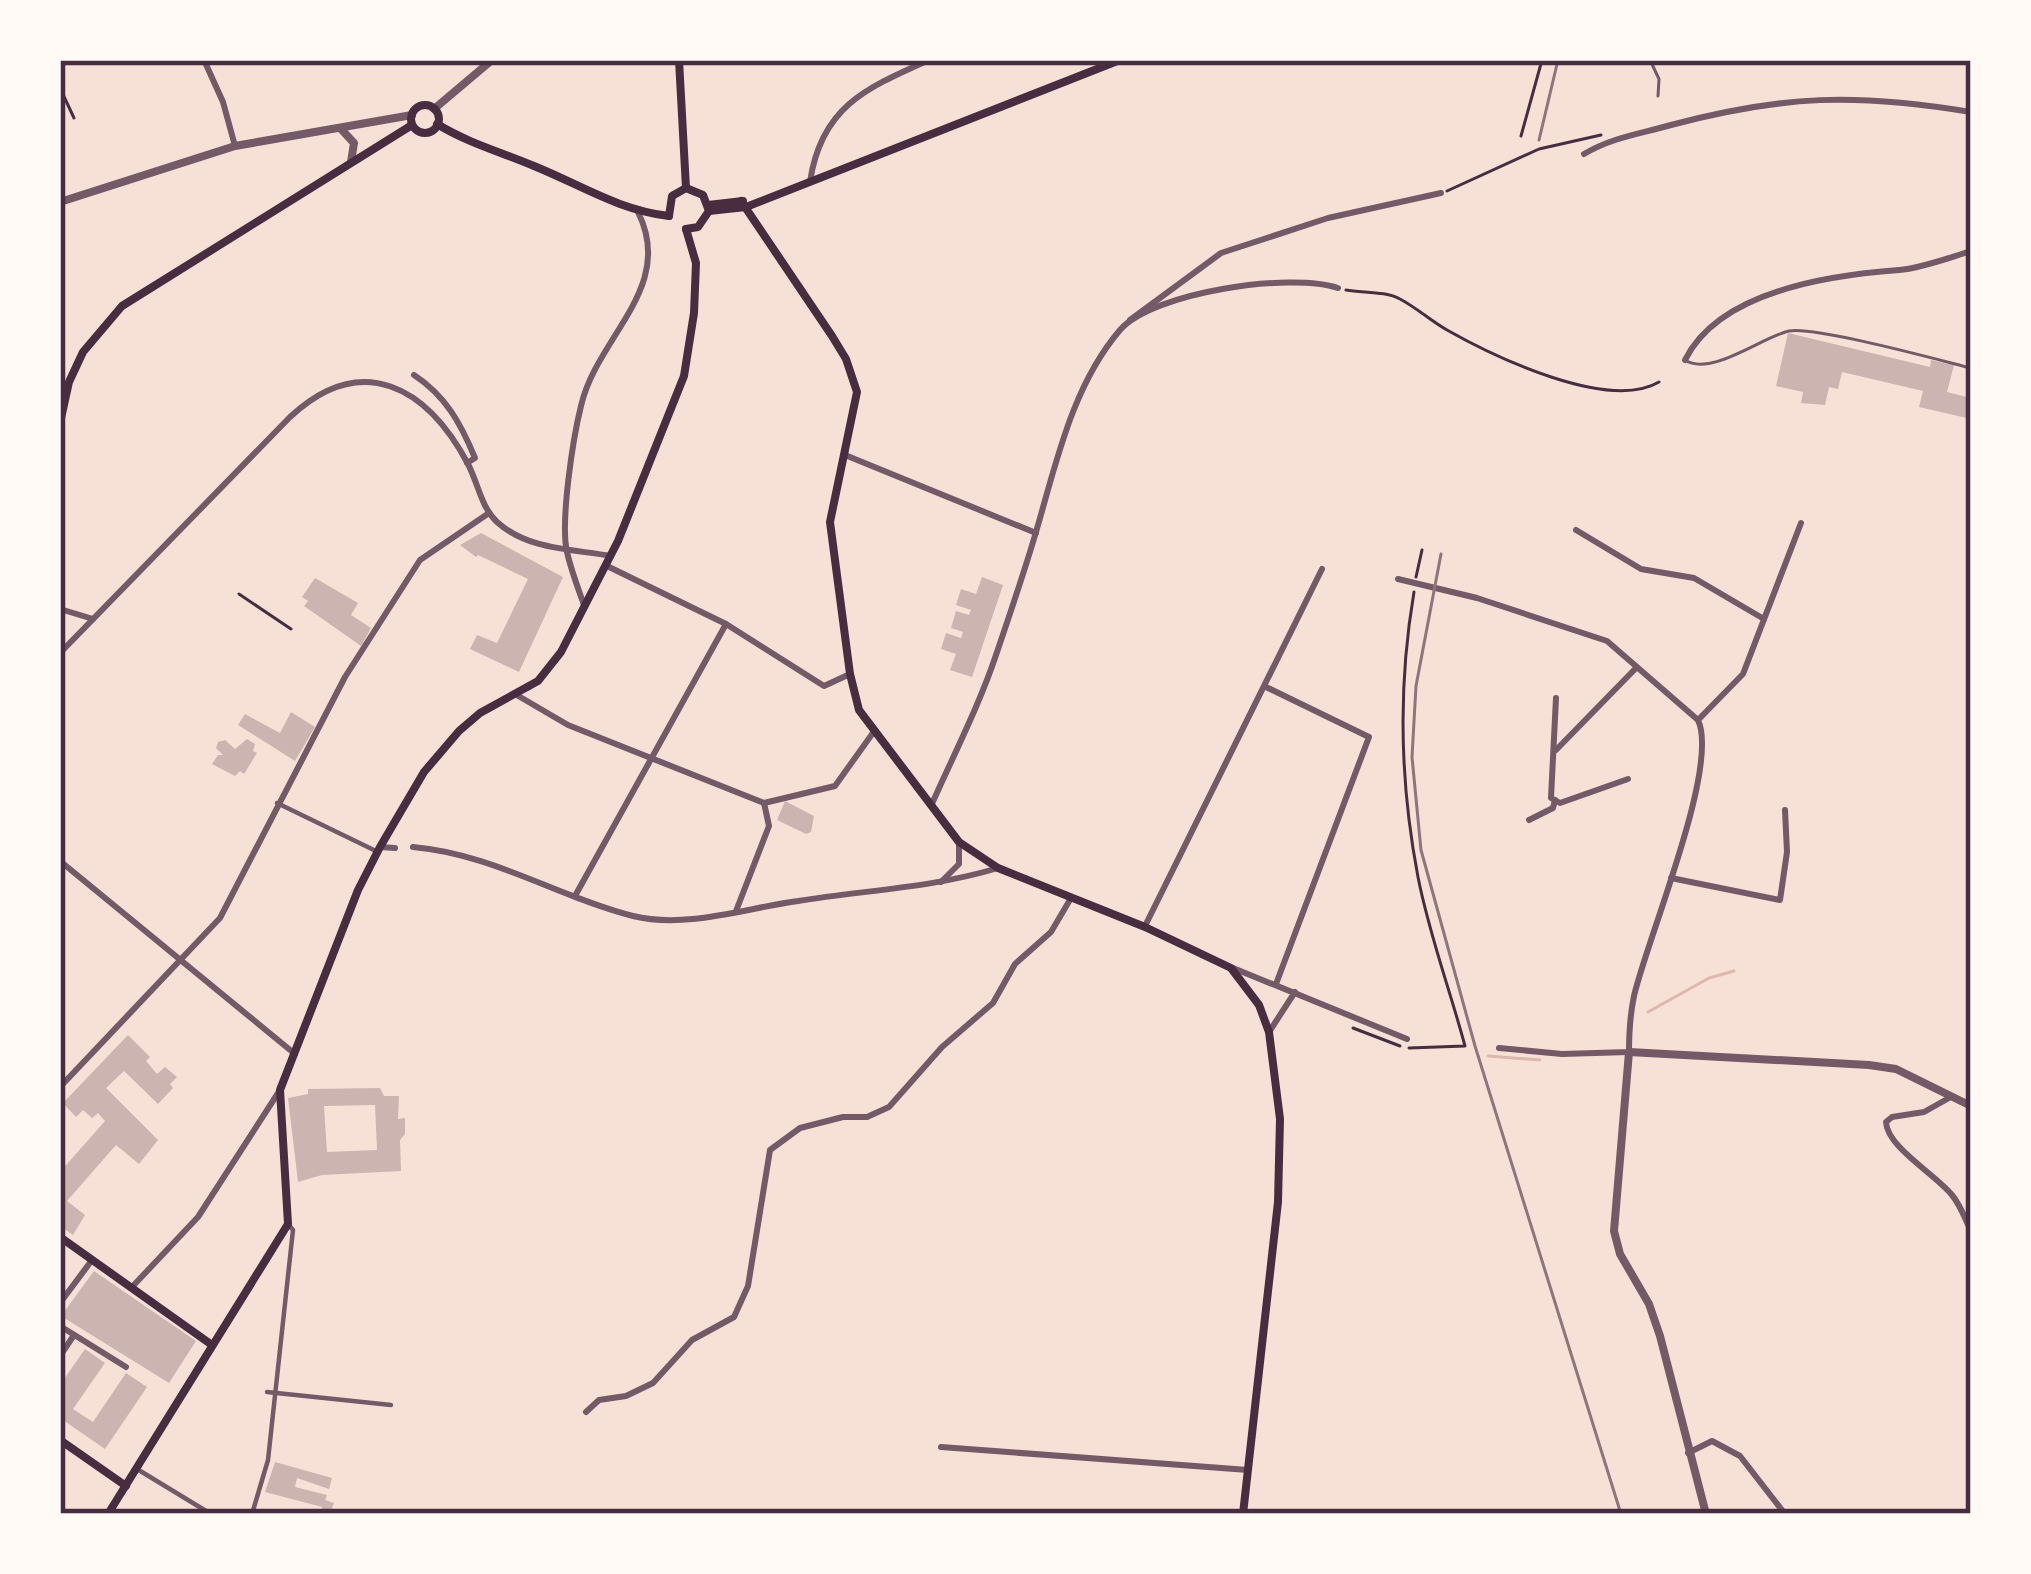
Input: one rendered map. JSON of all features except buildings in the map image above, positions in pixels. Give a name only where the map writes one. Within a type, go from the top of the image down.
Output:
[{"type":"main road","points":[[679,60],[686,188]]},
{"type":"main road","points":[[708,208],[774,195],[1120,60]]},
{"type":"main road","points":[[60,422],[69,382],[83,352],[122,306],[351,163],[412,120],[418,107],[434,109],[437,124],[464,140],[638,212],[669,216]]},
{"type":"main road","points":[[412,120],[426,133],[437,124]]},
{"type":"main road","points":[[686,188],[698,191],[708,208],[698,227],[686,229],[669,216],[669,200],[686,188]]},
{"type":"main road","points":[[744,204],[832,336],[852,375],[856,409],[830,522],[859,710],[959,842],[998,868],[1231,968],[1259,1005],[1269,1032],[1280,1119],[1278,1202],[1243,1514]]},
{"type":"main road","points":[[109,1514],[216,1348],[288,1224],[280,1090],[358,890],[379,849],[424,772],[459,731],[480,712],[538,681],[561,652],[609,561],[684,376],[696,263],[686,229]]},
{"type":"main road","points":[[60,1237],[216,1348]]},
{"type":"main road","points":[[60,1440],[126,1486]]},
{"type":"street","points":[[204,60],[224,102],[235,146]]},
{"type":"street","points":[[434,109],[492,60]]},
{"type":"street","points":[[810,182],[814,151],[847,103],[868,87],[929,60]]},
{"type":"street","points":[[1584,154],[1621,135],[1796,99],[1850,98],[1971,112]]},
{"type":"street","points":[[60,202],[235,146],[412,120]]},
{"type":"street","points":[[340,128],[353,143],[351,163]]},
{"type":"street","points":[[931,806],[994,661],[1061,442],[1098,362],[1123,326],[1221,253],[1328,218],[1445,192]]},
{"type":"street","points":[[585,607],[565,548],[581,402],[637,299],[651,255],[649,234],[638,212]]},
{"type":"street","points":[[1685,360],[1694,340],[1704,332],[1773,294],[1845,275],[1901,270],[1971,251]]},
{"type":"street","points":[[1123,326],[1213,290],[1303,280],[1338,288]]},
{"type":"street","points":[[414,375],[437,390],[463,429],[476,458],[467,463]]},
{"type":"street","points":[[60,652],[290,417],[323,392],[358,382],[394,386],[428,407],[467,463],[489,513],[501,526],[535,544],[609,561],[726,624],[824,686],[850,674]]},
{"type":"street","points":[[844,455],[1036,533]]},
{"type":"street","points":[[60,1087],[220,918],[352,668],[420,560],[489,513]]},
{"type":"street","points":[[1698,720],[1743,674],[1801,523]]},
{"type":"street","points":[[1576,530],[1641,569],[1694,578],[1764,619]]},
{"type":"street","points":[[1144,927],[1322,569]]},
{"type":"street","points":[[1398,579],[1452,591],[1607,640],[1698,720],[1703,732],[1699,771],[1635,992],[1614,1231],[1620,1254],[1660,1336],[1706,1514]]},
{"type":"street","points":[[60,609],[93,619]]},
{"type":"street","points":[[575,896],[726,624]]},
{"type":"street","points":[[1553,752],[1636,668]]},
{"type":"street","points":[[1266,687],[1369,737],[1276,984]]},
{"type":"street","points":[[515,694],[568,724],[764,803],[835,785],[875,730]]},
{"type":"street","points":[[1556,698],[1551,798],[1572,800],[1628,779]]},
{"type":"street","points":[[1529,820],[1553,808],[1555,800]]},
{"type":"street","points":[[277,803],[379,849],[395,848]]},
{"type":"street","points":[[736,911],[769,826],[764,803]]},
{"type":"street","points":[[1671,878],[1780,900],[1787,852],[1785,810]]},
{"type":"street","points":[[938,884],[958,864],[959,842]]},
{"type":"street","points":[[413,848],[486,860],[637,917],[687,920],[938,884],[998,868]]},
{"type":"street","points":[[60,861],[295,1054]]},
{"type":"street","points":[[586,1412],[599,1400],[626,1396],[653,1383],[692,1340],[734,1317],[748,1286],[770,1150],[800,1128],[843,1117],[867,1117],[889,1107],[942,1047],[993,1003],[1015,964],[1051,932],[1071,898]]},
{"type":"street","points":[[1231,968],[1408,1039]]},
{"type":"street","points":[[1269,1032],[1294,992]]},
{"type":"street","points":[[1498,1048],[1869,1065],[1896,1070],[1971,1106]]},
{"type":"street","points":[[132,1287],[198,1217],[280,1090]]},
{"type":"street","points":[[1949,1098],[1924,1112],[1892,1117],[1886,1122],[1887,1132],[1957,1200],[1971,1232]]},
{"type":"street","points":[[252,1514],[268,1460],[270,1392],[293,1230],[288,1224]]},
{"type":"street","points":[[60,1303],[92,1260]]},
{"type":"street","points":[[60,1326],[126,1366]]},
{"type":"street","points":[[60,1356],[74,1335]]},
{"type":"street","points":[[270,1392],[391,1405]]},
{"type":"street","points":[[1688,1453],[1712,1441],[1740,1456],[1785,1514]]},
{"type":"street","points":[[941,1447],[1248,1469]]},
{"type":"street","points":[[137,1469],[212,1514]]},
{"type":"lane","points":[[1651,60],[1659,79],[1658,96]]},
{"type":"lane","points":[[1685,360],[1702,365],[1788,331],[1971,368]]},
{"type":"path","points":[[1520,136],[1542,60]]},
{"type":"path","points":[[60,88],[74,118]]},
{"type":"path","points":[[1445,192],[1539,149],[1596,135],[1621,135]]},
{"type":"path","points":[[1338,288],[1396,296],[1442,328],[1544,375],[1603,388],[1634,389],[1659,382]]},
{"type":"path","points":[[1345,1024],[1391,1045],[1466,1046],[1419,882],[1408,819],[1404,651],[1422,550]]},
{"type":"path","points":[[238,594],[291,629]]},
{"type":"waterway","points":[[1648,1012],[1709,978],[1734,971]]},
{"type":"waterway","points":[[1488,1056],[1540,1060]]},
{"type":"railway","points":[[1539,140],[1558,60]]},
{"type":"railway","points":[[1441,554],[1416,686],[1412,757],[1421,850],[1475,1046],[1621,1514]]}]
